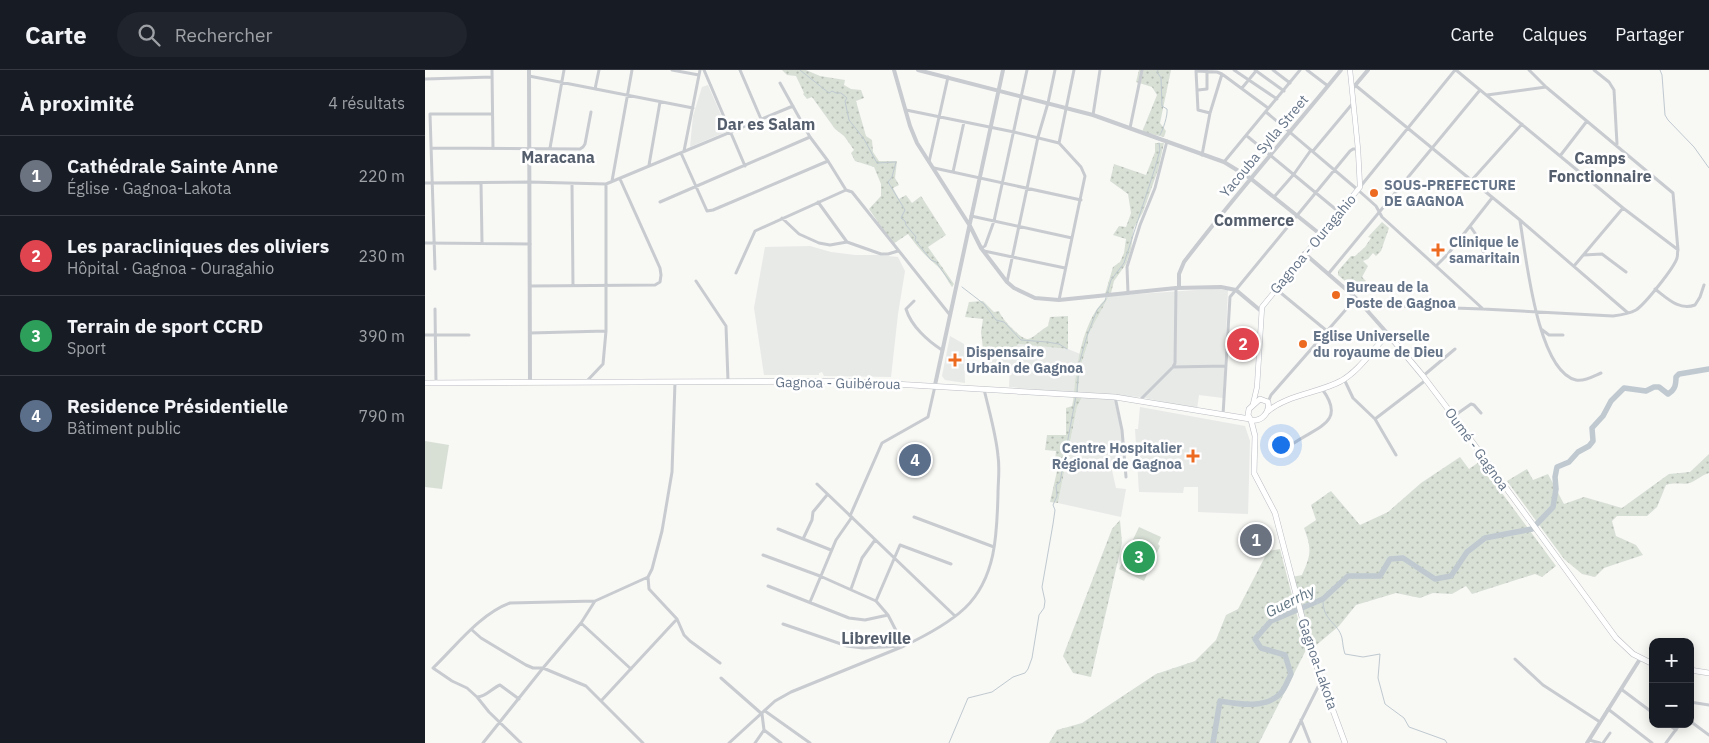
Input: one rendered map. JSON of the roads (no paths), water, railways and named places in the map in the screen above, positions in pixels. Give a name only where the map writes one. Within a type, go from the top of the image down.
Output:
[{"type":"main road","name":"Gagnoa - Ouragahio","points":[[1253,404],[1257,388],[1262,307],[1304,253],[1359,188],[1358,149],[1353,102],[1354,87],[1350,70]]},
{"type":"main road","name":"Oumé - Gagnoa","points":[[1388,334],[1454,417],[1616,638],[1633,654],[1649,662]]},
{"type":"main road","points":[[1249,408],[1248,415],[1251,420],[1257,421],[1277,404],[1344,379],[1388,334]]},
{"type":"main road","name":"Gagnoa - Guibéroua","points":[[425,383],[821,381],[935,385],[1115,397],[1251,420]]},
{"type":"main road","points":[[1257,388],[1269,407],[1265,414]]},
{"type":"main road","points":[[1233,417],[1253,404],[1265,400],[1277,404]]},
{"type":"main road","name":"Gagnoa-Lakota","points":[[1265,414],[1257,429],[1254,473],[1275,513],[1310,648],[1345,743]]},
{"type":"main road","name":"Gagnoa-Lakota","points":[[1251,420],[1255,442]]},
{"type":"main road","points":[[1694,670],[1709,673]]},
{"type":"street","points":[[491,70],[493,148]]},
{"type":"street","points":[[529,70],[530,383]]},
{"type":"street","points":[[550,148],[564,70]]},
{"type":"street","points":[[595,89],[599,70]]},
{"type":"street","points":[[611,182],[632,70]]},
{"type":"street","points":[[672,70],[699,75]]},
{"type":"street","points":[[700,70],[683,152],[705,210],[709,211],[829,161]]},
{"type":"street","points":[[704,70],[745,166]]},
{"type":"street","points":[[739,70],[761,119]]},
{"type":"street","points":[[894,70],[913,135],[982,249],[1007,282],[1014,288],[1035,298],[1059,300],[1177,288],[1211,287],[1236,290],[1261,311]]},
{"type":"street","points":[[918,70],[1093,115],[1224,162],[1250,178],[1320,234]]},
{"type":"street","points":[[810,602],[831,550],[851,517],[881,443],[928,417],[1003,70]]},
{"type":"street","points":[[982,249],[985,246],[994,221],[1027,70]]},
{"type":"street","points":[[1007,282],[1038,137],[1055,70]]},
{"type":"street","points":[[1059,143],[1074,70]]},
{"type":"street","points":[[1093,115],[1100,70]]},
{"type":"street","points":[[1130,128],[1142,70]]},
{"type":"street","points":[[1210,113],[1198,110],[1196,70],[1222,74],[1242,88],[1312,151],[1359,188],[1380,213],[1483,308]]},
{"type":"street","points":[[1234,70],[1277,99]]},
{"type":"street","points":[[1242,88],[1256,70],[1284,91]]},
{"type":"street","points":[[1273,70],[1290,83]]},
{"type":"street","points":[[1224,162],[1299,72],[1292,70]]},
{"type":"street","points":[[1307,70],[1328,86]]},
{"type":"street","name":"Yacouba Sylla Street","points":[[1177,288],[1179,274],[1184,262],[1250,178],[1341,70]]},
{"type":"street","points":[[1368,70],[1354,87],[1520,220],[1628,313]]},
{"type":"street","points":[[1359,188],[1455,70],[1677,250]]},
{"type":"street","points":[[1364,305],[1483,308],[1536,313],[1613,316],[1628,313],[1638,308],[1677,259],[1673,192],[1546,87],[1529,70]]},
{"type":"street","points":[[1594,70],[1609,82],[1614,90],[1617,145]]},
{"type":"street","points":[[1198,90],[1207,89],[1207,71]]},
{"type":"street","points":[[1202,155],[1210,113],[1222,74]]},
{"type":"street","points":[[529,76],[693,108]]},
{"type":"street","points":[[425,79],[492,78]]},
{"type":"street","points":[[929,162],[948,78]]},
{"type":"street","points":[[780,83],[810,137],[829,161],[846,190],[851,192],[950,315]]},
{"type":"street","points":[[1487,95],[1546,87]]},
{"type":"street","points":[[1329,273],[1480,90]]},
{"type":"street","points":[[649,166],[660,102]]},
{"type":"street","points":[[1274,197],[1353,102]]},
{"type":"street","points":[[425,183],[529,182],[606,184],[793,106]]},
{"type":"street","points":[[906,110],[1059,143],[1081,167],[1086,174],[1059,300]]},
{"type":"street","points":[[431,148],[583,147],[591,112]]},
{"type":"street","points":[[435,269],[430,114],[492,114]]},
{"type":"street","points":[[1560,156],[1587,120]]},
{"type":"street","points":[[953,172],[964,122]]},
{"type":"street","points":[[1471,181],[1522,124]]},
{"type":"street","points":[[1247,136],[1339,212]]},
{"type":"street","points":[[660,202],[810,137]]},
{"type":"street","points":[[1128,293],[1127,267],[1139,225],[1155,188],[1167,142]]},
{"type":"street","points":[[1223,416],[1230,297],[1350,151],[1358,149]]},
{"type":"street","points":[[934,168],[1081,200]]},
{"type":"street","points":[[530,286],[655,285],[660,282],[660,268],[620,179]]},
{"type":"street","points":[[481,183],[482,242]]},
{"type":"street","points":[[572,184],[573,286]]},
{"type":"street","points":[[586,382],[603,364],[607,286],[606,184]]},
{"type":"street","points":[[736,273],[755,231],[846,190]]},
{"type":"street","points":[[1436,266],[1448,254],[1492,198]]},
{"type":"street","points":[[818,202],[847,242]]},
{"type":"street","points":[[1574,266],[1623,208]]},
{"type":"street","points":[[971,216],[1071,238]]},
{"type":"street","points":[[782,218],[788,225],[809,240],[830,245],[847,242],[881,254],[898,251]]},
{"type":"street","points":[[1520,220],[1536,313],[1547,351],[1567,376],[1576,380],[1585,380],[1601,373]]},
{"type":"street","points":[[1469,226],[1481,242],[1486,264]]},
{"type":"street","points":[[425,243],[482,242],[530,244]]},
{"type":"street","points":[[982,249],[1013,258],[1065,268]]},
{"type":"street","points":[[1304,253],[1364,305],[1388,334]]},
{"type":"street","points":[[1583,255],[1602,254],[1626,272]]},
{"type":"street","points":[[696,281],[726,326],[729,382]]},
{"type":"street","points":[[1655,289],[1682,307],[1689,307],[1695,306],[1704,285]]},
{"type":"street","points":[[1140,400],[1173,367],[1175,358],[1177,288]]},
{"type":"street","points":[[1275,289],[1327,331]]},
{"type":"street","points":[[1265,400],[1356,298]]},
{"type":"street","points":[[914,301],[908,305],[907,313],[920,332],[943,350]]},
{"type":"street","points":[[435,309],[436,383]]},
{"type":"street","points":[[1541,329],[1549,335],[1563,335]]},
{"type":"street","points":[[530,333],[606,331]]},
{"type":"street","points":[[425,335],[469,335]]},
{"type":"street","points":[[1227,348],[1259,350]]},
{"type":"street","points":[[1375,419],[1455,349]]},
{"type":"street","points":[[1173,367],[1226,366]]},
{"type":"street","points":[[1344,379],[1353,398],[1375,419],[1396,455]]},
{"type":"street","points":[[675,382],[672,472],[662,531],[648,577],[651,591],[677,620],[684,635],[720,663]]},
{"type":"street","points":[[1294,443],[1317,431],[1332,413],[1333,409],[1330,400],[1322,388]]},
{"type":"street","points":[[729,743],[775,701],[791,692],[904,646],[955,616],[969,604],[982,587],[990,566],[994,547],[999,457],[984,389]]},
{"type":"street","points":[[1115,397],[1123,430],[1126,477]]},
{"type":"street","points":[[1454,417],[1471,404],[1481,413]]},
{"type":"street","points":[[817,484],[955,616]]},
{"type":"street","points":[[803,539],[812,520],[813,512],[827,495]]},
{"type":"street","points":[[914,517],[994,547]]},
{"type":"street","points":[[778,529],[831,550]]},
{"type":"street","points":[[851,589],[862,558],[875,540]]},
{"type":"street","points":[[876,601],[900,545],[951,564]]},
{"type":"street","points":[[763,555],[820,576],[876,601],[888,615],[904,646]]},
{"type":"street","points":[[521,743],[467,688],[452,681],[433,668],[497,608],[510,603],[595,601],[648,577]]},
{"type":"street","points":[[768,586],[849,618],[865,620],[888,615]]},
{"type":"street","points":[[483,743],[581,623],[595,601]]},
{"type":"street","points":[[601,701],[677,620]]},
{"type":"street","points":[[581,623],[631,669]]},
{"type":"street","points":[[783,624],[847,646],[863,648],[904,646]]},
{"type":"street","points":[[472,630],[481,638],[525,665],[533,668],[543,668],[586,686],[643,743]]},
{"type":"street","points":[[1515,659],[1543,685],[1600,722]]},
{"type":"street","points":[[1591,742],[1600,722],[1640,659]]},
{"type":"street","points":[[721,678],[763,712],[810,743]]},
{"type":"street","points":[[1290,743],[1322,679]]},
{"type":"street","points":[[477,698],[482,697],[500,685],[519,698]]},
{"type":"street","points":[[1621,689],[1649,710]]},
{"type":"street","points":[[1694,702],[1709,704]]},
{"type":"street","points":[[1608,709],[1652,743]]},
{"type":"street","points":[[755,743],[764,730],[763,712]]},
{"type":"street","points":[[1301,720],[1310,743]]},
{"type":"street","points":[[1694,724],[1709,735]]},
{"type":"street","points":[[1666,743],[1676,730],[1673,728]]},
{"type":"street","points":[[764,730],[781,743]]},
{"type":"street","points":[[1591,742],[1597,741],[1601,743],[1611,733]]},
{"type":"waterway","points":[[800,70],[829,93],[832,91],[841,93],[847,98],[845,101],[849,120],[864,139],[877,163],[896,162],[892,177],[888,182],[905,210],[901,218],[916,237],[915,240],[931,260],[936,262],[951,283]]},
{"type":"waterway","points":[[1158,70],[1157,72],[1161,78],[1162,106],[1167,109],[1160,135]]},
{"type":"waterway","points":[[1660,70],[1665,115],[1694,147],[1709,168]]},
{"type":"waterway","points":[[1077,392],[1079,364],[1087,336],[1097,310],[1105,301],[1111,280],[1124,263],[1155,168],[1160,150],[1159,143]]},
{"type":"waterway","points":[[962,287],[984,304],[996,320],[1004,322],[1021,340],[1059,344],[1067,349]]},
{"type":"waterway","name":"Guerrhy","points":[[1213,743],[1220,701],[1251,704],[1267,702],[1280,694],[1291,674],[1285,655],[1261,648],[1255,639],[1271,621],[1323,599],[1348,576],[1380,576],[1390,559],[1403,558],[1435,579],[1451,576],[1467,552],[1485,538],[1532,529],[1553,507],[1557,467],[1569,462],[1578,452],[1589,446],[1593,441],[1592,428],[1603,416],[1611,401],[1624,388],[1646,391],[1659,387],[1668,394],[1674,389],[1676,377],[1679,374],[1709,369]]},
{"type":"waterway","points":[[949,743],[968,698],[992,692],[1013,677],[1025,673],[1028,669],[1032,658],[1039,615],[1044,608],[1045,601],[1042,587],[1055,510],[1053,505],[1057,496],[1056,485],[1060,482],[1076,396]]},
{"type":"waterway","points":[[1323,599],[1325,612],[1340,633],[1345,654],[1363,657],[1380,654],[1378,678],[1385,704],[1404,718],[1409,727],[1445,740],[1447,743]]},
{"type":"place","name":"SOUS-PREFECTURE DE GAGNOA","points":[[1374,193]]},
{"type":"place","name":"Clinique le samaritain","points":[[1438,250]]},
{"type":"place","name":"Bureau de la Poste de Gagnoa","points":[[1336,295]]},
{"type":"place","name":"Les paracliniques des oliviers","points":[[1243,344]]},
{"type":"place","name":"Eglise Universelle du royaume de Dieu","points":[[1303,344]]},
{"type":"place","name":"Dispensaire Urbain de Gagnoa","points":[[955,360]]},
{"type":"place","name":"Centre Hospitalier Régional de Gagnoa","points":[[1193,456]]},
{"type":"place","name":"Residence Présidentielle","points":[[915,460]]},
{"type":"place","name":"Cathédrale Sainte Anne","points":[[1256,540]]},
{"type":"place","name":"Terrain de sport CCRD","points":[[1139,557]]},
{"type":"district","name":"Dar es Salam","points":[[766,124]]},
{"type":"district","name":"Maracana","points":[[558,157]]},
{"type":"district","name":"Camps Fonctionnaire","points":[[1600,167]]},
{"type":"district","name":"Commerce","points":[[1254,220]]},
{"type":"district","name":"Libreville","points":[[876,638]]}]
